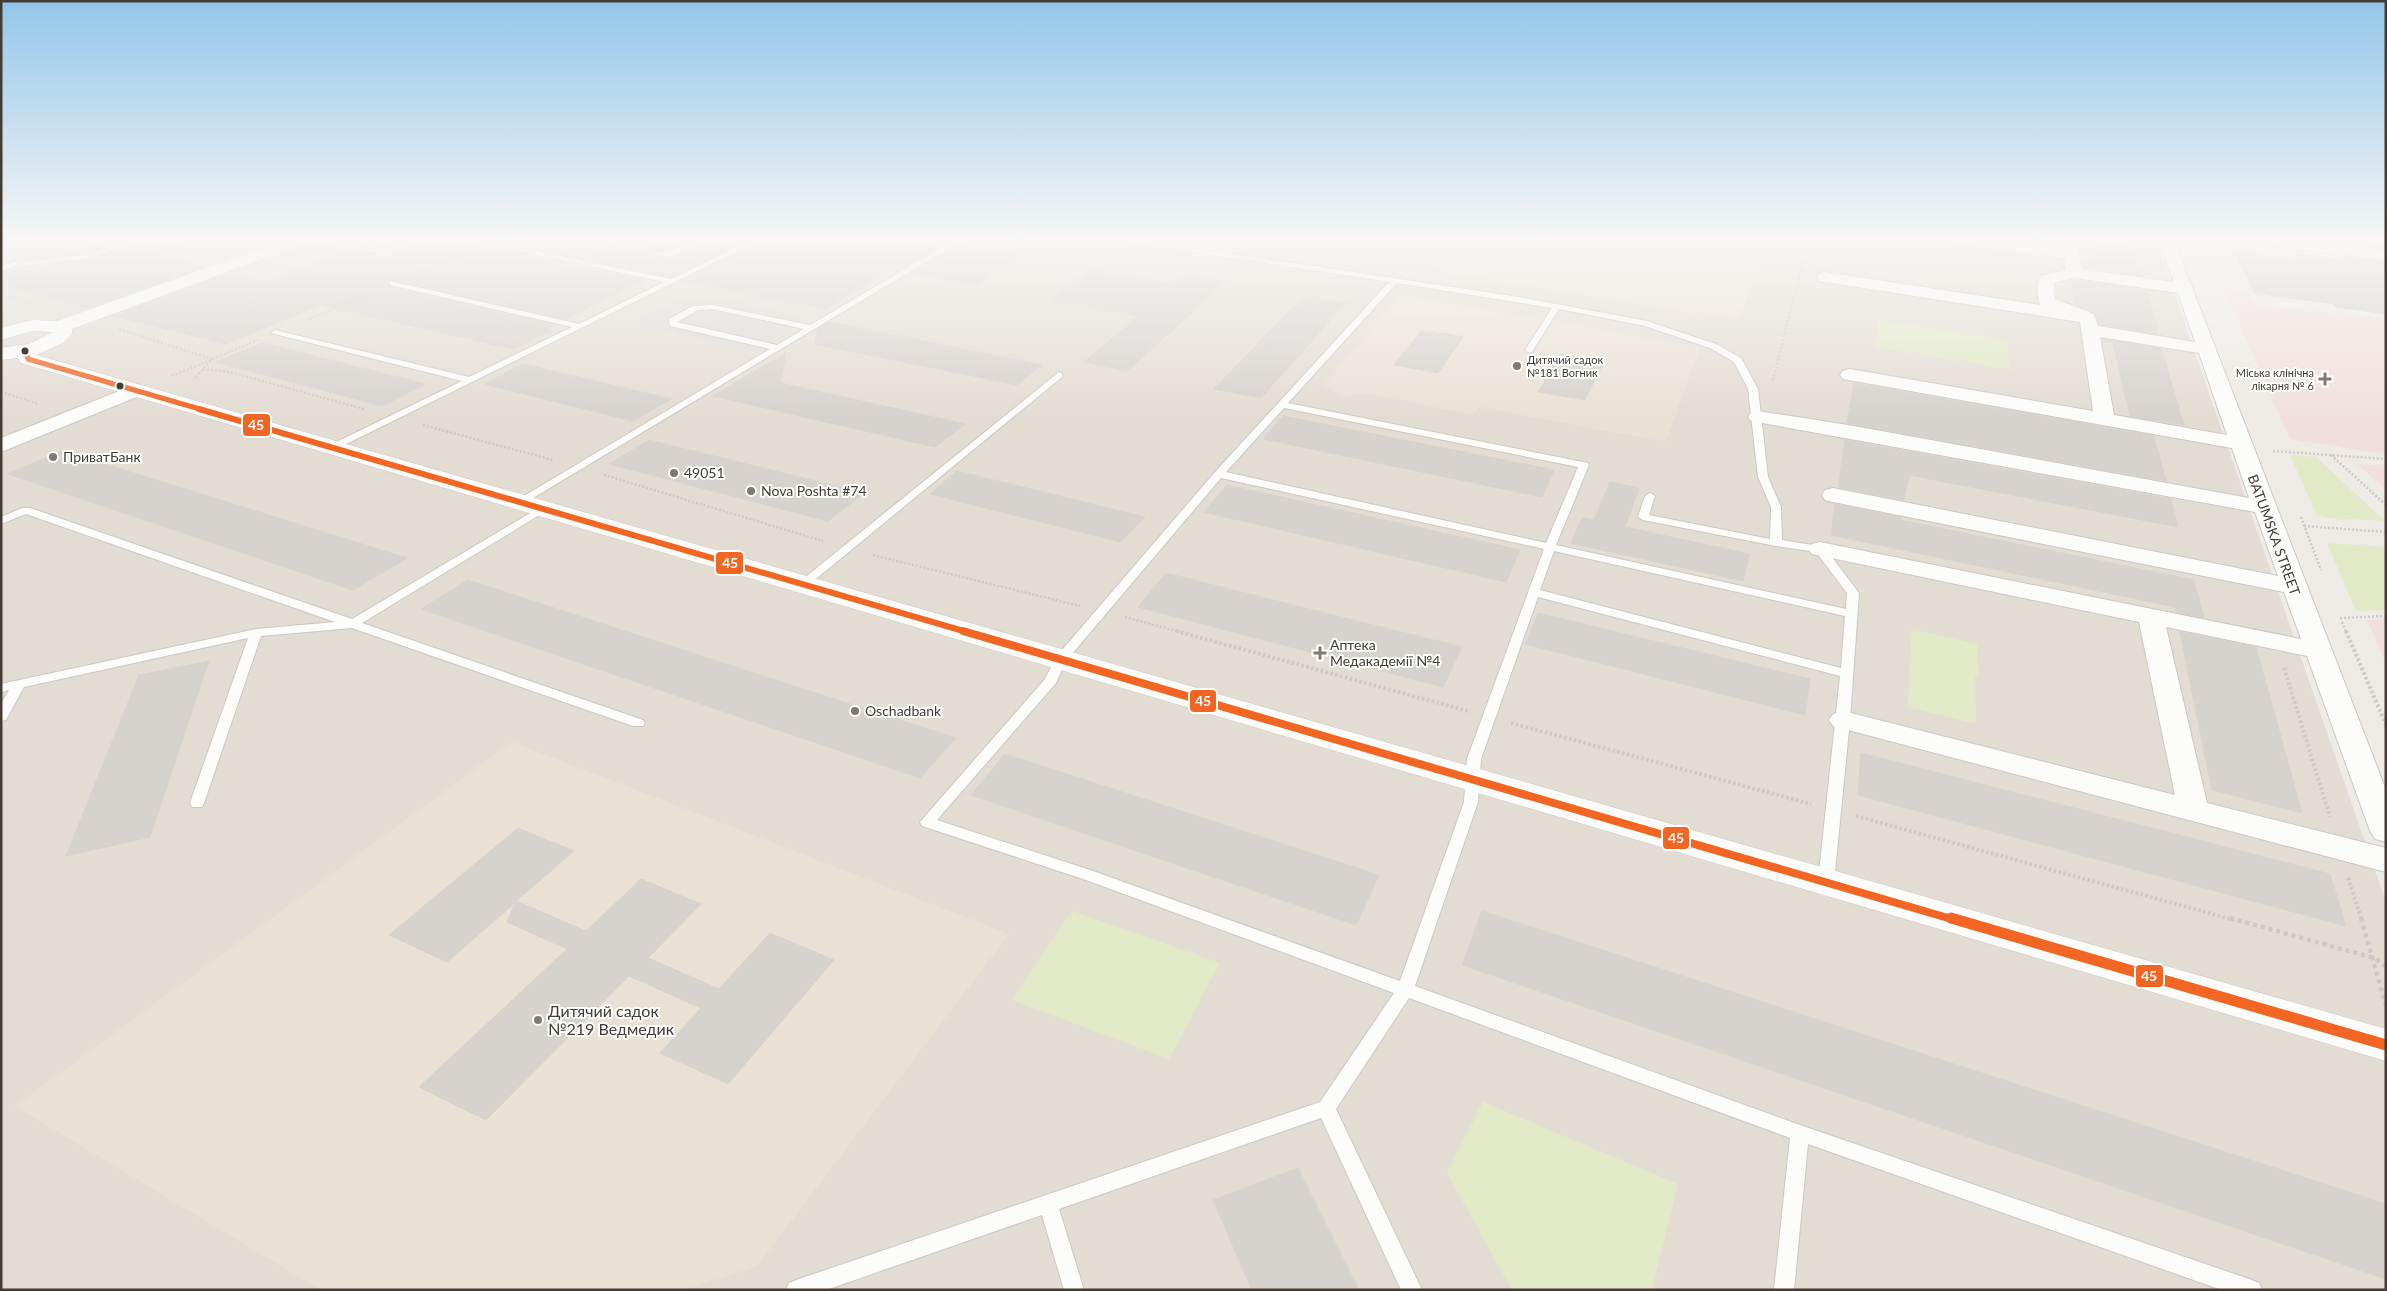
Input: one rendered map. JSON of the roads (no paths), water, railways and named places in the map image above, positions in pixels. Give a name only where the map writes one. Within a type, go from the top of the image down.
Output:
[{"type":"street","points":[[1,334],[29,327],[59,327],[138,298]]},
{"type":"street","points":[[1944,298],[2089,324],[2206,349]]},
{"type":"street","points":[[2047,298],[2047,302],[2089,324]]},
{"type":"street","name":"BATUMSKA STREET","points":[[2188,298],[2240,443],[2386,831]]},
{"type":"street","points":[[2089,324],[2104,418]]},
{"type":"street","points":[[13,352],[58,338],[63,334],[63,330],[59,327]]},
{"type":"street","points":[[13,352],[28,359],[1472,781],[2386,1045]]},
{"type":"street","points":[[1850,375],[2240,443]]},
{"type":"street","points":[[1,446],[137,390]]},
{"type":"street","points":[[1758,417],[1848,430],[2266,513]]},
{"type":"street","points":[[1832,495],[2294,587]]},
{"type":"street","points":[[1820,549],[2317,650]]},
{"type":"street","points":[[2151,616],[2193,810]]},
{"type":"street","points":[[1843,720],[2386,860]]},
{"type":"lane","points":[[456,298],[578,326]]},
{"type":"lane","points":[[332,448],[635,298]]},
{"type":"lane","points":[[1,688],[256,633],[352,624],[530,505],[579,467],[775,347],[859,298]]},
{"type":"lane","points":[[1379,298],[1219,474],[1060,660],[1051,680],[927,822],[1088,875],[1800,1132],[2252,1290]]},
{"type":"lane","points":[[1513,298],[1647,324],[1713,346],[1738,360],[1753,389],[1758,417],[1763,477],[1776,507],[1776,542]]},
{"type":"lane","points":[[1529,350],[1557,306]]},
{"type":"lane","points":[[775,347],[673,324],[672,321],[696,308],[704,307],[808,328]]},
{"type":"lane","points":[[275,333],[470,380]]},
{"type":"lane","points":[[802,585],[1059,375]]},
{"type":"lane","points":[[796,1290],[1326,1108],[1405,990],[1471,802],[1474,759],[1550,548],[1584,465],[1282,405]]},
{"type":"lane","points":[[1219,474],[1852,614]]},
{"type":"lane","points":[[1650,496],[1644,517],[1820,549],[1853,593],[1843,720],[1826,882]]},
{"type":"lane","points":[[1,521],[26,510],[638,723]]},
{"type":"lane","points":[[1534,592],[1847,674]]},
{"type":"lane","points":[[197,803],[256,633]]},
{"type":"lane","points":[[1,717],[19,684]]},
{"type":"lane","points":[[1326,1108],[1412,1290]]},
{"type":"lane","points":[[1784,1290],[1800,1132]]},
{"type":"lane","points":[[1048,1203],[1074,1290]]},
{"type":"place","name":"Дитячий садок №181 Вогник","points":[[1517,366]]},
{"type":"place","name":"Міська клінічна лікарня № 6","points":[[2325,379]]},
{"type":"place","name":"ПриватБанк","points":[[53,457]]},
{"type":"place","name":"49051","points":[[674,473]]},
{"type":"place","name":"Nova Poshta #74","points":[[751,491]]},
{"type":"place","name":"Аптека Медакадемії №4","points":[[1320,653]]},
{"type":"place","name":"Oschadbank","points":[[855,711]]},
{"type":"place","name":"Дитячий садок №219 Ведмедик","points":[[538,1020]]}]
